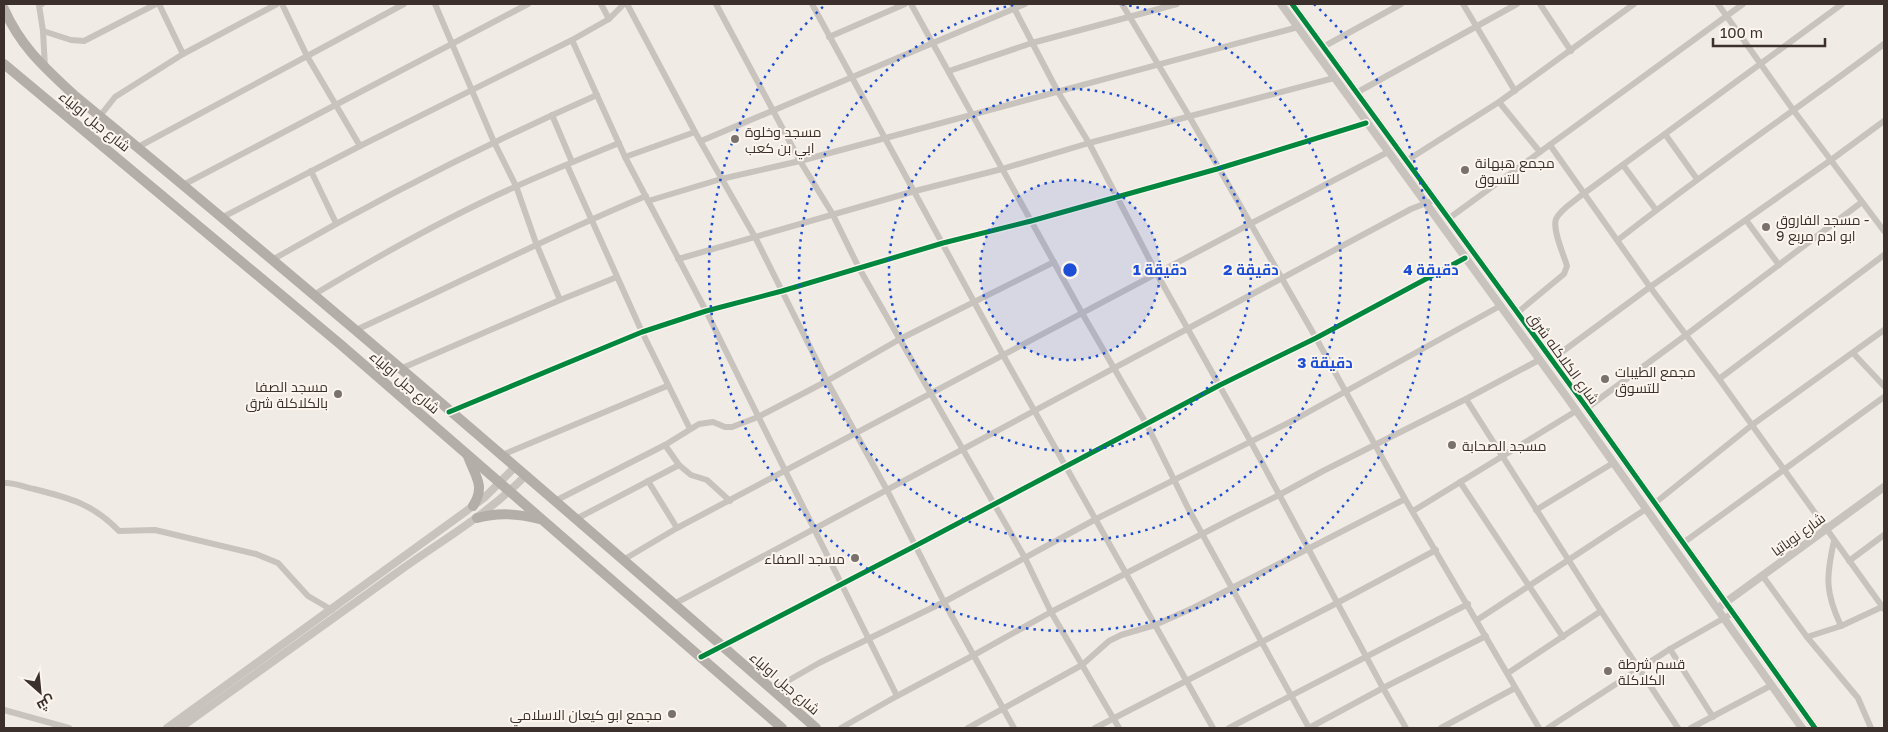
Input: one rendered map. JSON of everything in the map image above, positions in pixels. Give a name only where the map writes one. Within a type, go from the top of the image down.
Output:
[{"type":"highway","name":"شارع جبل اولياء","points":[[4,9],[20,40],[45,68],[182,185],[315,294],[816,728]]},
{"type":"highway","name":"شارع جبل اولياء","points":[[4,64],[251,269],[467,453],[782,728]]},
{"type":"highway","points":[[467,453],[480,487],[480,494],[473,506]]},
{"type":"highway","points":[[477,518],[490,515],[517,514],[542,519]]},
{"type":"street","points":[[40,4],[45,68]]},
{"type":"street","points":[[43,31],[78,42],[158,4],[182,54]]},
{"type":"street","points":[[100,116],[115,98],[182,54],[278,4]]},
{"type":"street","points":[[282,4],[307,56],[360,146]]},
{"type":"street","points":[[138,147],[404,4]]},
{"type":"street","points":[[435,4],[494,142],[516,186],[536,244],[560,300]]},
{"type":"street","points":[[182,185],[528,4]]},
{"type":"street","points":[[601,4],[609,19]]},
{"type":"street","points":[[223,217],[572,40],[609,19],[625,4],[754,237],[855,434],[887,490],[944,602],[1014,728]]},
{"type":"street","points":[[716,4],[800,160],[832,213],[859,268],[994,504],[1052,612],[1118,728]]},
{"type":"street","points":[[812,4],[915,190],[1003,355],[1213,728]]},
{"type":"street","points":[[829,37],[905,4]]},
{"type":"street","points":[[911,4],[974,114],[1030,221],[1147,425],[1202,534],[1309,728],[1486,636]]},
{"type":"street","points":[[701,140],[852,78],[1013,6],[1025,4]]},
{"type":"street","points":[[1122,4],[1189,116],[1281,280],[1316,338],[1405,499],[1539,728]]},
{"type":"street","points":[[949,71],[1032,43],[1176,4]]},
{"type":"street","name":"شارع الكلاكله شرق","points":[[1281,4],[1466,258],[1802,728]]},
{"type":"street","name":"شارع الكلاكله شرق","points":[[1292,4],[1587,408],[1815,728]]},
{"type":"street","points":[[1323,47],[1401,4]]},
{"type":"street","points":[[1463,4],[1515,91]]},
{"type":"street","points":[[1356,93],[1517,4]]},
{"type":"street","points":[[1540,4],[1571,51]]},
{"type":"street","points":[[1406,161],[1515,91],[1634,4]]},
{"type":"street","points":[[1718,4],[1794,111],[1884,231]]},
{"type":"street","points":[[1448,219],[1742,4]]},
{"type":"street","points":[[1517,313],[1564,274],[1567,266],[1555,228],[1556,220],[1560,213],[1584,192],[1842,4]]},
{"type":"street","points":[[1013,6],[1058,92],[1089,143],[1157,274],[1220,385],[1406,728]]},
{"type":"street","points":[[356,330],[592,218],[647,198],[885,138],[1298,28]]},
{"type":"street","points":[[572,40],[625,157],[706,311],[897,696]]},
{"type":"street","points":[[1618,240],[1697,179],[1794,111],[1884,44]]},
{"type":"street","points":[[678,259],[915,190],[1002,169],[1089,143],[1334,78]]},
{"type":"street","points":[[272,260],[336,223],[494,142],[597,96]]},
{"type":"street","points":[[1499,102],[1540,152]]},
{"type":"street","points":[[552,115],[570,164],[617,277],[667,386],[690,429]]},
{"type":"street","points":[[1551,360],[1650,287],[1832,160],[1884,120]]},
{"type":"street","points":[[449,412],[642,332],[706,311],[782,291],[943,243],[1030,221],[1217,168],[1366,122]]},
{"type":"street","points":[[625,157],[695,132]]},
{"type":"street","points":[[1665,134],[1697,179]]},
{"type":"street","points":[[315,294],[389,250],[516,186],[619,143]]},
{"type":"street","points":[[1550,145],[1650,287],[1785,470],[1834,542],[1884,607],[1841,626],[1807,637]]},
{"type":"street","points":[[624,560],[677,528],[1082,312],[1388,152]]},
{"type":"street","points":[[1623,165],[1656,210]]},
{"type":"street","points":[[311,171],[336,223]]},
{"type":"street","points":[[674,604],[1034,410],[1434,200]]},
{"type":"street","points":[[1587,408],[1686,336],[1862,202]]},
{"type":"street","points":[[1746,220],[1779,265]]},
{"type":"street","points":[[1719,379],[1884,255]]},
{"type":"street","points":[[701,657],[1147,425],[1220,385],[1316,338],[1466,258]]},
{"type":"street","points":[[555,501],[665,445],[699,424],[713,422],[725,428],[758,416],[827,381],[900,339],[1054,262]]},
{"type":"street","points":[[400,369],[617,277]]},
{"type":"street","points":[[772,690],[868,639],[944,602],[1096,519],[1251,442],[1500,306]]},
{"type":"street","points":[[1655,503],[1752,425],[1884,330]]},
{"type":"street","points":[[1853,353],[1884,386]]},
{"type":"street","points":[[841,728],[1052,612],[1538,360]]},
{"type":"street","points":[[502,455],[667,386]]},
{"type":"street","points":[[1683,543],[1884,397]]},
{"type":"street","points":[[1466,399],[1678,728]]},
{"type":"street","points":[[1413,511],[1576,411]]},
{"type":"street","points":[[665,445],[679,465],[691,475],[707,480],[730,501]]},
{"type":"street","points":[[1536,510],[1613,463]]},
{"type":"street","points":[[576,519],[679,465]]},
{"type":"street","points":[[180,728],[402,564],[473,506],[515,467]]},
{"type":"street","points":[[167,728],[332,610],[477,518],[525,476]]},
{"type":"street","points":[[648,482],[677,528]]},
{"type":"street","points":[[1460,482],[1563,637]]},
{"type":"street","points":[[4,483],[52,493],[78,502],[105,517],[119,531],[155,530],[256,554],[278,563],[308,596],[332,610]]},
{"type":"street","name":"شارع نوباتيا","points":[[1717,608],[1884,487]]},
{"type":"street","points":[[968,728],[1082,665],[1109,641],[1121,635],[1155,626],[1232,589],[1405,499]]},
{"type":"street","points":[[1477,620],[1646,509]]},
{"type":"street","points":[[1848,561],[1884,535]]},
{"type":"street","points":[[1834,542],[1830,562],[1829,594],[1831,605],[1841,626]]},
{"type":"street","points":[[1095,728],[1436,550]]},
{"type":"street","points":[[1762,575],[1807,637],[1858,698],[1871,728]]},
{"type":"street","points":[[1229,728],[1468,604]]},
{"type":"street","points":[[1508,673],[1601,611]]},
{"type":"street","points":[[1548,728],[1670,649],[1733,612]]},
{"type":"street","points":[[1670,649],[1713,717]]},
{"type":"street","points":[[1691,728],[1772,686]]},
{"type":"street","points":[[1441,728],[1516,688]]},
{"type":"street","points":[[4,710],[69,728]]},
{"type":"cycle path","points":[[1292,4],[1587,408],[1815,728]]},
{"type":"cycle path","points":[[449,412],[642,332],[706,311],[782,291],[943,243],[1031,221],[1217,169],[1366,123]]},
{"type":"cycle path","points":[[701,657],[1220,385],[1316,338],[1465,258]]},
{"type":"place","name":"مسجد وخلوة ابي بن كعب","points":[[735,139]]},
{"type":"place","name":"مجمع هبهانة للتسوق","points":[[1465,170]]},
{"type":"place","name":"مسجد الفاروق - ابو ادم مربع 9","points":[[1766,227]]},
{"type":"place","name":"مجمع الطيبات للتسوق","points":[[1605,379]]},
{"type":"place","name":"مسجد الصفا بالكلاكلة شرق","points":[[338,394]]},
{"type":"place","name":"مسجد الصحابة","points":[[1452,445]]},
{"type":"place","name":"مسجد الصفاء","points":[[855,558]]},
{"type":"place","name":"قسم شرطة الكلاكلة","points":[[1608,671]]},
{"type":"place","name":"مجمع ابو كيعان الاسلامي","points":[[672,714]]}]
